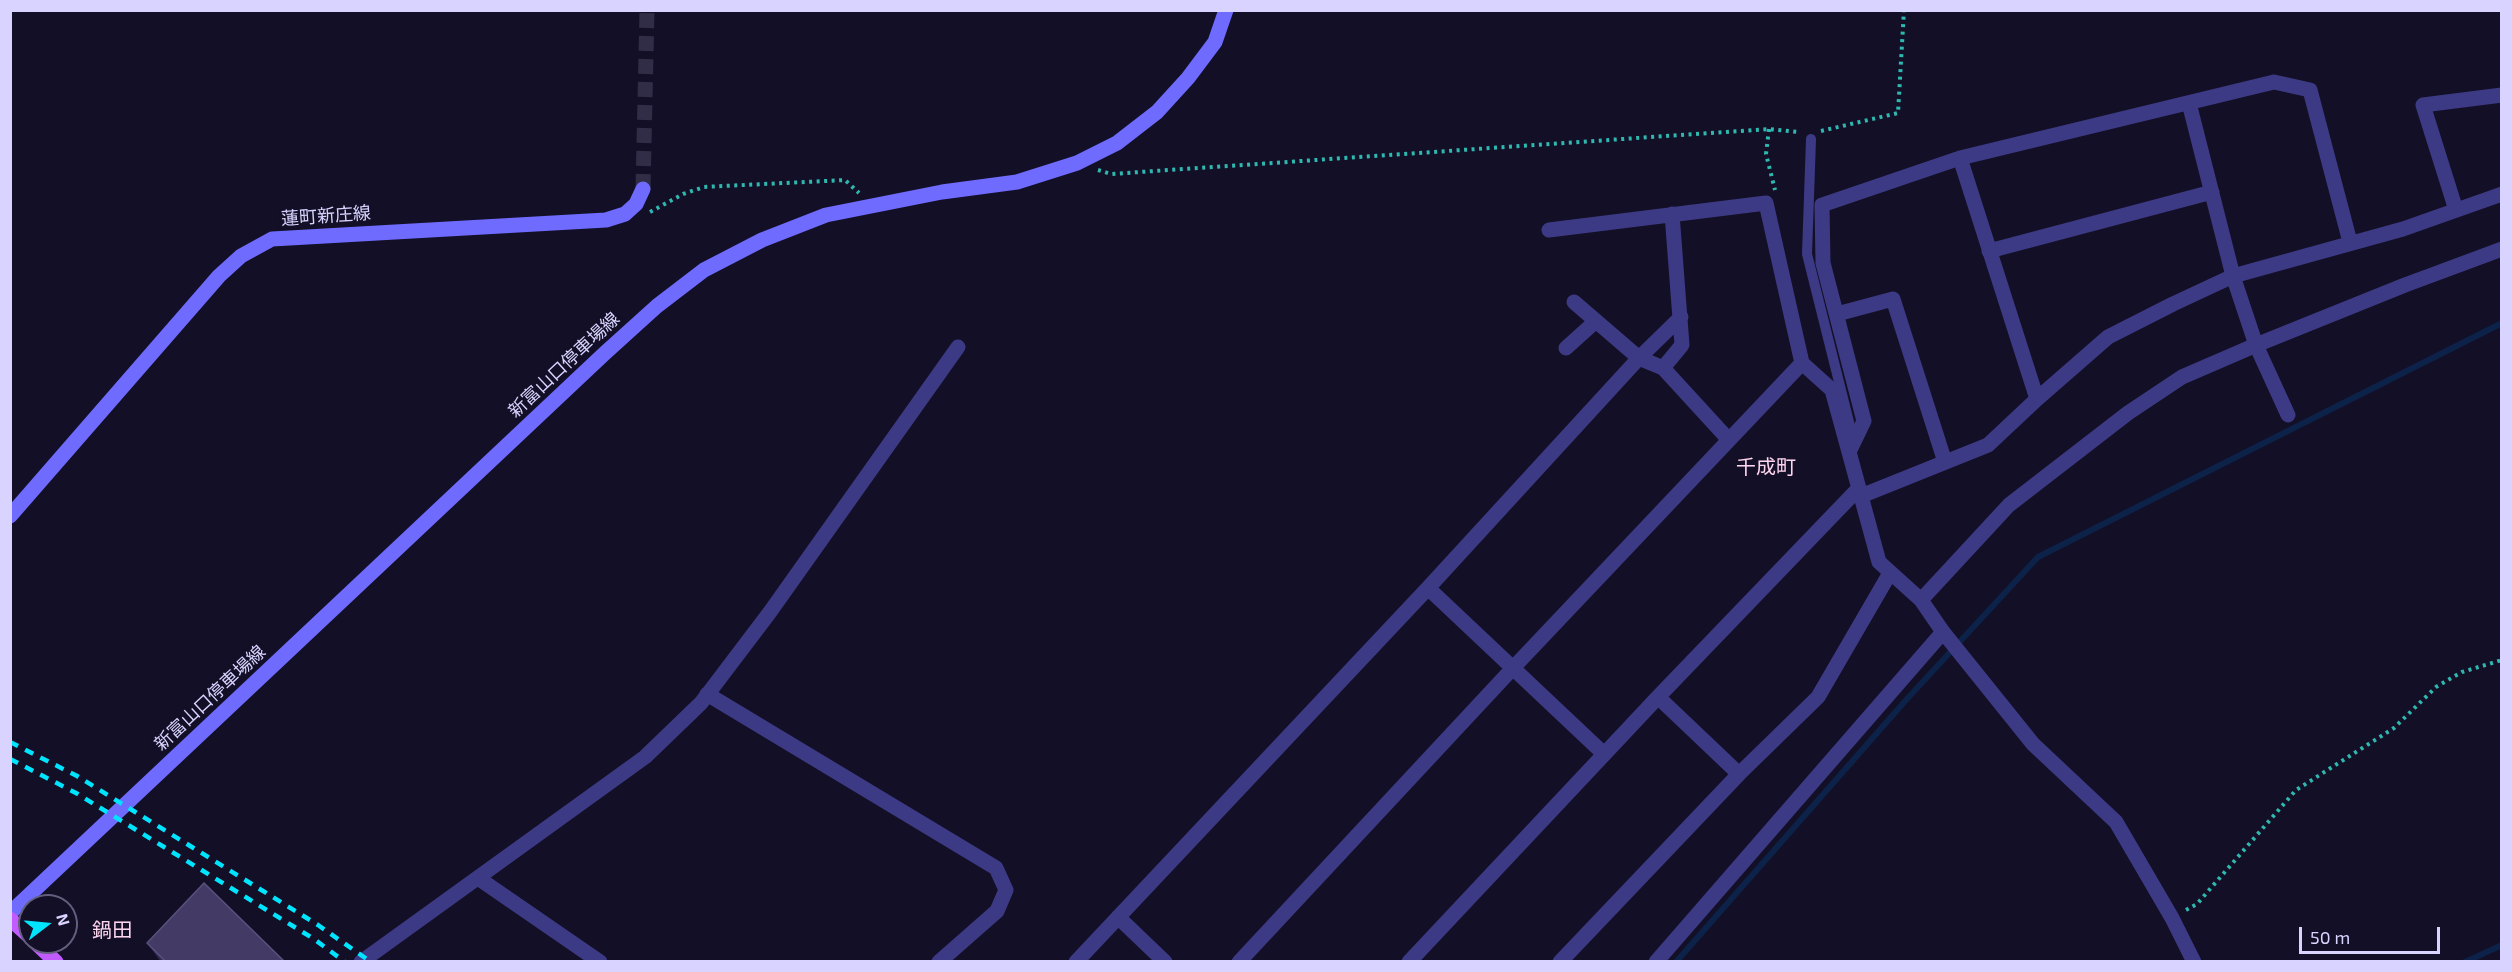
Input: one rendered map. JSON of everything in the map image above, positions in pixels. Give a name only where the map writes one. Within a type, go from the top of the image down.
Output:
[{"type":"main road","name":"新富山口停車場線","points":[[10,913],[605,353],[657,306],[704,270],[762,240],[826,215],[942,192],[1017,182],[1077,164],[1117,143],[1157,112],[1188,78],[1215,42],[1226,10]]},
{"type":"main road","name":"蓮町新庄線","points":[[10,516],[219,276],[241,256],[272,239],[606,220],[625,214],[636,204],[643,189]]},
{"type":"street","points":[[1852,447],[1864,421],[1823,262],[1822,205],[1960,158],[2274,82],[2310,90],[2350,242]]},
{"type":"street","points":[[2456,210],[2423,105],[2502,95]]},
{"type":"street","points":[[2189,103],[2233,276],[2256,345],[2288,415]]},
{"type":"street","points":[[1960,158],[2037,399]]},
{"type":"street","points":[[1989,251],[2211,192]]},
{"type":"street","points":[[1409,962],[1658,697],[1860,492],[1988,445],[2108,337],[2233,276],[2403,229],[2502,194]]},
{"type":"street","points":[[1549,230],[1766,203],[1802,363],[1832,390],[1852,447],[1860,492],[1879,562],[1921,600],[1943,632],[2033,744],[2116,822],[2172,918],[2194,962]]},
{"type":"street","points":[[1663,368],[1682,345],[1672,214]]},
{"type":"street","points":[[1921,600],[2009,505],[2111,425],[2182,377],[2256,345],[2502,249]]},
{"type":"street","points":[[1837,314],[1893,299],[1945,462]]},
{"type":"street","points":[[1574,302],[1639,358],[1663,368],[1729,440]]},
{"type":"street","points":[[1076,962],[1428,588],[1639,358],[1681,317]]},
{"type":"street","points":[[1566,348],[1596,321]]},
{"type":"street","points":[[362,962],[645,758],[700,703],[770,612],[958,347]]},
{"type":"street","points":[[1239,962],[1802,363]]},
{"type":"street","points":[[1560,962],[1739,774],[1818,697],[1890,573]]},
{"type":"street","points":[[1428,588],[1604,754]]},
{"type":"street","points":[[1656,962],[1943,632]]},
{"type":"street","points":[[707,694],[996,868],[1006,890],[997,911],[939,962]]},
{"type":"street","points":[[1658,697],[1739,774]]},
{"type":"street","points":[[478,878],[600,962]]},
{"type":"street","points":[[1118,917],[1165,962]]},
{"type":"lane","points":[[1811,139],[1807,254],[1852,447]]},
{"type":"path","points":[[1077,164],[1111,174],[1769,129],[1810,133],[1898,112],[1904,10]]},
{"type":"path","points":[[2172,918],[2197,904],[2296,789],[2394,729],[2436,687],[2463,672],[2502,660]]},
{"type":"building","points":[[204,883],[285,962],[166,962],[147,943]]},
{"type":"waterway","points":[[1676,962],[1906,700],[2038,557],[2502,323]]},
{"type":"waterway","points":[[2465,962],[2502,945]]},
{"type":"tunnel","points":[[643,189],[647,10]]},
{"type":"railway","points":[[10,742],[77,776],[318,925],[371,962]]},
{"type":"railway","points":[[10,759],[76,793],[314,939],[345,962]]},
{"type":"district","name":"千成町","points":[[1766,467]]},
{"type":"district","name":"鍋田","points":[[112,930]]}]
